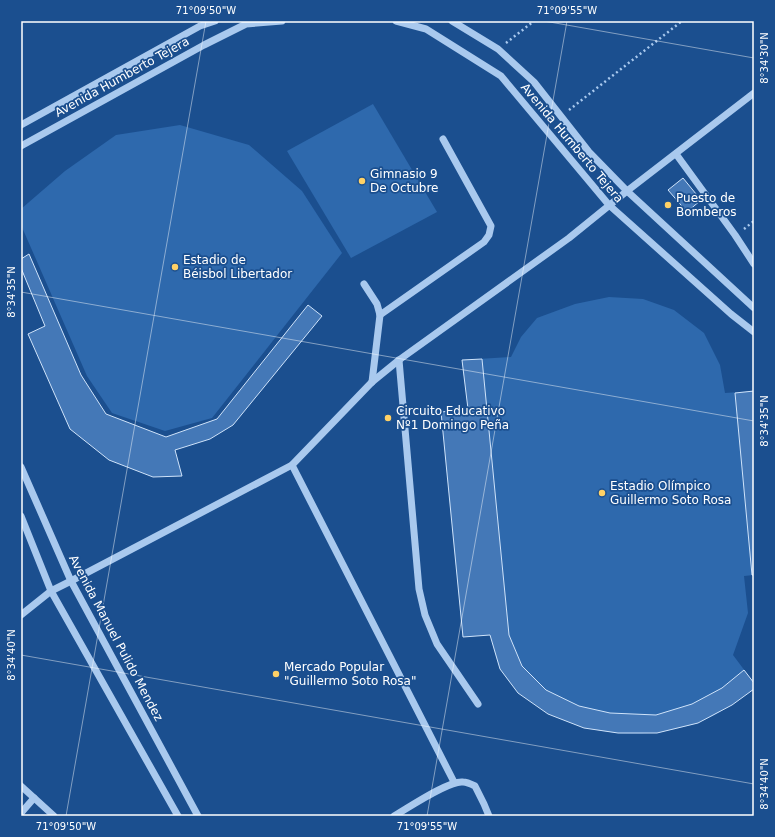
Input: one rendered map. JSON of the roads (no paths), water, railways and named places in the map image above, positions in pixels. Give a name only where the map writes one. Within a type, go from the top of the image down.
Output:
[{"type":"street","name":"Avenida Humberto Tejera","points":[[21,125],[200,26],[215,21]]},
{"type":"street","name":"Avenida Humberto Tejera","points":[[21,146],[204,45],[246,24],[282,21]]},
{"type":"street","name":"Avenida Humberto Tejera","points":[[396,21],[426,29],[501,76],[609,205],[731,314],[754,332]]},
{"type":"street","name":"Avenida Humberto Tejera","points":[[452,21],[498,49],[534,82],[589,152],[627,191],[754,308]]},
{"type":"street","points":[[21,615],[51,591],[292,465],[372,382],[399,360],[569,238],[609,205],[754,93]]},
{"type":"street","points":[[380,315],[484,242],[489,235],[491,226],[443,139]]},
{"type":"street","points":[[676,154],[735,234],[754,264]]},
{"type":"street","points":[[364,284],[377,304],[380,315],[372,382]]},
{"type":"street","points":[[399,360],[419,589],[425,615],[437,644],[478,704]]},
{"type":"street","points":[[292,465],[454,782]]},
{"type":"street","name":"Avenida Manuel Pulido Mendez","points":[[21,467],[71,581],[198,816]]},
{"type":"street","points":[[21,516],[51,591],[178,816]]},
{"type":"street","points":[[394,816],[454,782],[463,782],[475,786],[489,816]]},
{"type":"street","points":[[21,786],[54,816]]},
{"type":"street","points":[[21,813],[34,798]]},
{"type":"place","name":"Gimnasio 9 De Octubre","points":[[362,181]]},
{"type":"place","name":"Puesto de Bomberos","points":[[668,205]]},
{"type":"place","name":"Estadio de Béisbol Libertador","points":[[175,267]]},
{"type":"place","name":"Circuito Educativo Nº1 Domingo Peña","points":[[388,418]]},
{"type":"place","name":"Estadio Olímpico Guillermo Soto Rosa","points":[[602,493]]},
{"type":"place","name":"Mercado Popular \"Guillermo Soto Rosa\"","points":[[276,674]]}]
